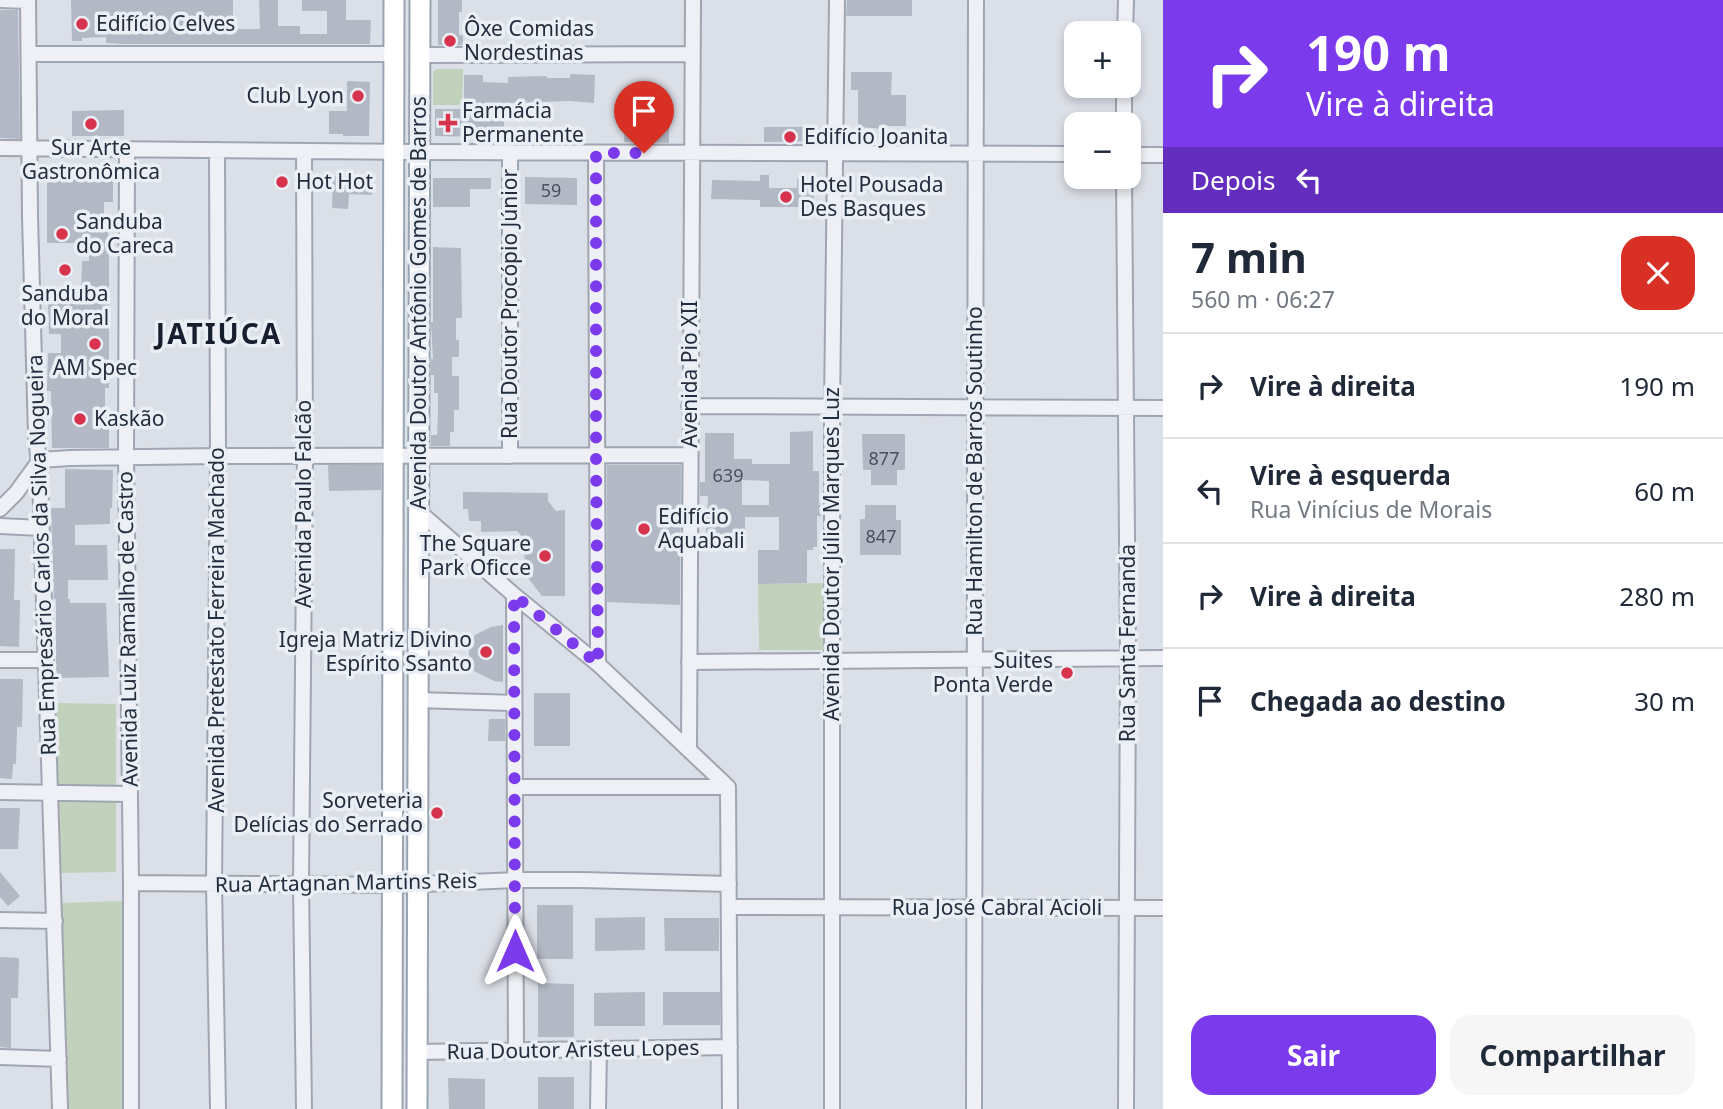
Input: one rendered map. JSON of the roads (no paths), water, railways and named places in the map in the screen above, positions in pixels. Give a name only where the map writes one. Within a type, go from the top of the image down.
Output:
[{"type":"main road","name":"Avenida Doutor Antônio Gomes de Barros","points":[[392,1109],[394,0]]},
{"type":"main road","name":"Avenida Doutor Antônio Gomes de Barros","points":[[417,1109],[420,0]]},
{"type":"street","points":[[0,0],[28,1]]},
{"type":"street","name":"Avenida Pio XII","points":[[689,749],[693,0]]},
{"type":"street","name":"Avenida Doutor Júlio Marques Luz","points":[[832,1109],[832,406],[837,0]]},
{"type":"street","name":"Rua Hamilton de Barros Soutinho","points":[[974,1109],[976,0]]},
{"type":"street","points":[[1125,21],[1126,0]]},
{"type":"street","name":"Rua Empresário Carlos da Silva Nogueira","points":[[28,1],[35,408],[40,460],[60,1109]]},
{"type":"street","points":[[29,54],[394,54]]},
{"type":"street","points":[[420,55],[692,54]]},
{"type":"street","points":[[0,148],[1064,154]]},
{"type":"street","name":"Avenida Luiz Ramalho de Castro","points":[[127,150],[126,457],[131,1109]]},
{"type":"street","name":"Avenida Pretestato Ferreira Machado","points":[[217,150],[218,456],[214,884],[218,1109]]},
{"type":"street","name":"Avenida Paulo Falcão","points":[[304,151],[305,457],[301,884],[304,1109]]},
{"type":"street","name":"Rua Doutor Procópio Júnior","points":[[510,152],[510,456]]},
{"type":"street","points":[[596,153],[598,664]]},
{"type":"street","points":[[1141,155],[1163,155]]},
{"type":"street","name":"Rua Santa Fernanda","points":[[1124,189],[1128,659],[1126,1109]]},
{"type":"street","points":[[690,405],[1163,408]]},
{"type":"street","points":[[0,509],[16,493],[40,460],[218,456],[690,455]]},
{"type":"street","points":[[418,510],[514,595],[598,664],[728,787],[730,1109]]},
{"type":"street","points":[[0,526],[41,528]]},
{"type":"street","points":[[514,595],[516,1051]]},
{"type":"street","points":[[689,662],[1163,658]]},
{"type":"street","points":[[0,660],[46,660]]},
{"type":"street","points":[[417,700],[514,703]]},
{"type":"street","points":[[516,787],[728,787]]},
{"type":"street","points":[[0,792],[130,793]]},
{"type":"street","name":"Rua Artagnan Martins Reis","points":[[131,883],[417,885],[582,880],[729,884]]},
{"type":"street","points":[[729,907],[832,907]]},
{"type":"street","name":"Rua José Cabral Acioli","points":[[832,907],[1163,908]]},
{"type":"street","points":[[0,920],[55,921]]},
{"type":"street","name":"Rua Doutor Aristeu Lopes","points":[[416,1052],[730,1047]]},
{"type":"street","points":[[598,1049],[598,1109]]},
{"type":"street","points":[[0,1057],[59,1059]]},
{"type":"place","name":"Edifício Celves","points":[[82,24]]},
{"type":"place","name":"Ôxe Comidas Nordestinas","points":[[450,41]]},
{"type":"place","name":"Club Lyon","points":[[358,96]]},
{"type":"place","name":"Farmácia Permanente","points":[[448,123]]},
{"type":"place","name":"Sur Arte Gastronômica","points":[[91,124]]},
{"type":"place","name":"Edifício Joanita","points":[[790,137]]},
{"type":"place","name":"Hot Hot","points":[[282,182]]},
{"type":"place","name":"Hotel Pousada Des Basques","points":[[786,197]]},
{"type":"place","name":"Sanduba do Careca","points":[[62,234]]},
{"type":"place","name":"Sanduba do Moral","points":[[65,270]]},
{"type":"place","name":"AM Spec","points":[[95,344]]},
{"type":"place","name":"Kaskão","points":[[80,419]]},
{"type":"place","name":"Edifício Aquabali","points":[[644,529]]},
{"type":"place","name":"The Square Park Oficce","points":[[545,556]]},
{"type":"place","name":"Igreja Matriz Divino Espírito Ssanto","points":[[486,652]]},
{"type":"place","name":"Suites Ponta Verde","points":[[1067,673]]},
{"type":"place","name":"Sorveteria Delícias do Serrado","points":[[437,813]]},
{"type":"district","name":"JATIÚCA","points":[[219,334]]}]
